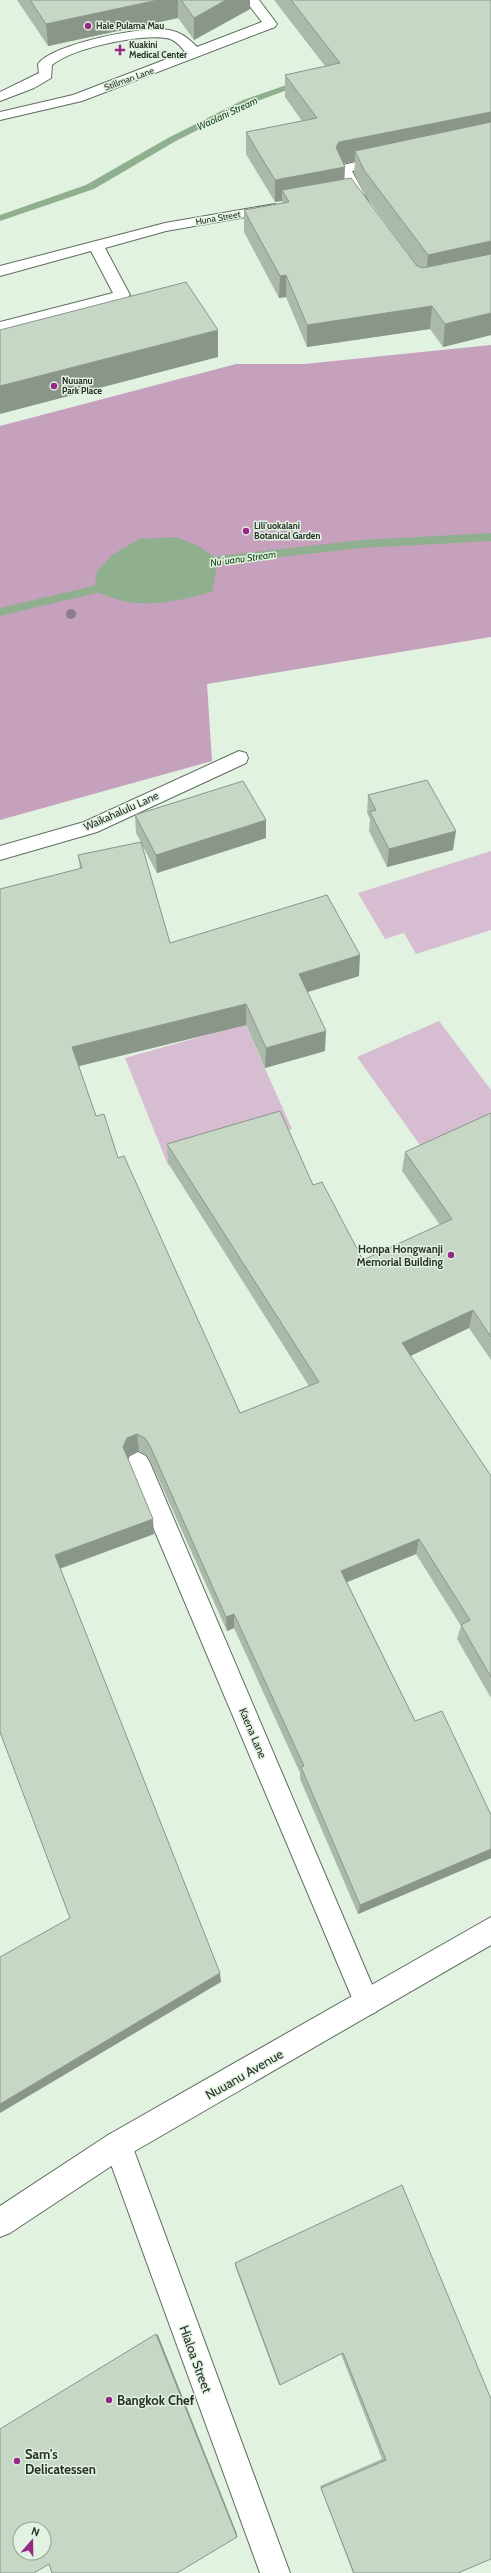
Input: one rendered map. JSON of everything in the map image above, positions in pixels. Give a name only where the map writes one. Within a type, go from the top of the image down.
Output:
[{"type":"street","name":"Stillman Lane","points":[[0,116],[77,98],[196,54],[270,24],[252,0]]},
{"type":"street","points":[[46,75],[46,64],[56,55],[150,33],[166,33],[179,37],[196,54]]},
{"type":"street","points":[[46,75],[77,98]]},
{"type":"street","points":[[0,97],[29,85],[46,75]]},
{"type":"street","points":[[374,220],[355,194],[343,169],[397,157]]},
{"type":"street","points":[[340,197],[355,194]]},
{"type":"street","name":"Huna Street","points":[[0,271],[165,227],[286,206]]},
{"type":"street","points":[[0,327],[122,295],[96,246]]},
{"type":"street","name":"Waikahalulu Lane","points":[[0,853],[90,827],[239,758]]},
{"type":"street","name":"Kaena Lane","points":[[138,1463],[367,2003]]},
{"type":"street","name":"Nuuanu Avenue","points":[[0,2223],[118,2145],[367,2003],[491,1930]]},
{"type":"street","name":"Hialoa Street","points":[[118,2145],[275,2573]]},
{"type":"shaded area","name":"Lili'uokalani Botanical Garden","points":[[491,345],[491,637],[207,684],[212,761],[0,820],[0,426],[236,364],[304,364]]},
{"type":"shaded area","points":[[176,537],[199,546],[218,560],[212,592],[167,602],[138,603],[109,597],[94,590],[97,571],[112,555],[139,539]]},
{"type":"shaded area","points":[[491,851],[491,930],[416,954],[404,933],[385,939],[358,893]]},
{"type":"shaded area","points":[[239,1010],[292,1129],[168,1165],[125,1058],[224,1030]]},
{"type":"shaded area","points":[[439,1021],[491,1090],[491,1131],[430,1159],[357,1057]]},
{"type":"building","points":[[30,0],[158,0],[46,24]]},
{"type":"building","points":[[181,0],[226,0],[194,18]]},
{"type":"building","points":[[291,0],[491,0],[491,112],[339,142],[336,147],[345,167],[275,180],[246,132],[317,118],[285,75],[340,63]]},
{"type":"building","points":[[491,122],[491,241],[428,255],[364,170],[355,151]]},
{"type":"building","points":[[351,178],[417,266],[423,268],[491,254],[491,313],[445,324],[432,306],[307,325],[286,275],[280,276],[244,210],[289,202],[282,190]]},
{"type":"building","points":[[186,282],[218,330],[0,386],[0,330]]},
{"type":"building","points":[[427,780],[456,831],[389,849],[370,812],[376,810],[368,795]]},
{"type":"building","points":[[243,781],[266,820],[156,855],[135,815]]},
{"type":"building","points":[[141,842],[170,943],[327,895],[360,955],[299,974],[326,1031],[266,1048],[246,1004],[72,1047],[96,1116],[104,1114],[118,1158],[124,1156],[240,1413],[319,1382],[167,1144],[280,1111],[313,1185],[322,1182],[363,1260],[452,1219],[405,1152],[491,1113],[491,1337],[473,1310],[402,1343],[491,1476],[491,1677],[461,1625],[470,1620],[419,1539],[341,1571],[415,1721],[442,1711],[491,1815],[491,1849],[360,1905],[301,1767],[304,1766],[234,1614],[226,1617],[150,1446],[145,1438],[137,1434],[127,1438],[123,1447],[153,1519],[55,1555],[220,1973],[0,2104],[0,1957],[70,1918],[0,1732],[0,889],[82,868],[78,855]]},
{"type":"building","points":[[402,2185],[491,2399],[491,2559],[458,2573],[354,2573],[321,2488],[386,2460],[343,2353],[280,2385],[235,2263]]},
{"type":"building","points":[[156,2334],[237,2537],[177,2573],[52,2573],[49,2564],[34,2573],[0,2573],[0,2429]]},
{"type":"waterway","name":"Waolani Stream","points":[[0,218],[90,187],[171,140],[246,102],[304,82]]},
{"type":"waterway","name":"Nuʻuanu Stream","points":[[198,565],[218,560],[362,544],[491,537]]},
{"type":"waterway","name":"Nuʻuanu Stream","points":[[0,612],[114,585]]},
{"type":"place","name":"Hale Pulama Mau","points":[[88,26]]},
{"type":"place","name":"Kuakini Medical Center","points":[[120,50]]},
{"type":"place","name":"Nuuanu Park Place","points":[[54,386]]},
{"type":"place","name":"Lili'uokalani Botanical Garden","points":[[246,531]]},
{"type":"place","name":"Honpa Hongwanji Memorial Building","points":[[451,1255]]},
{"type":"place","name":"Bangkok Chef","points":[[109,2400]]},
{"type":"place","name":"Sam's Delicatessen","points":[[17,2461]]}]
